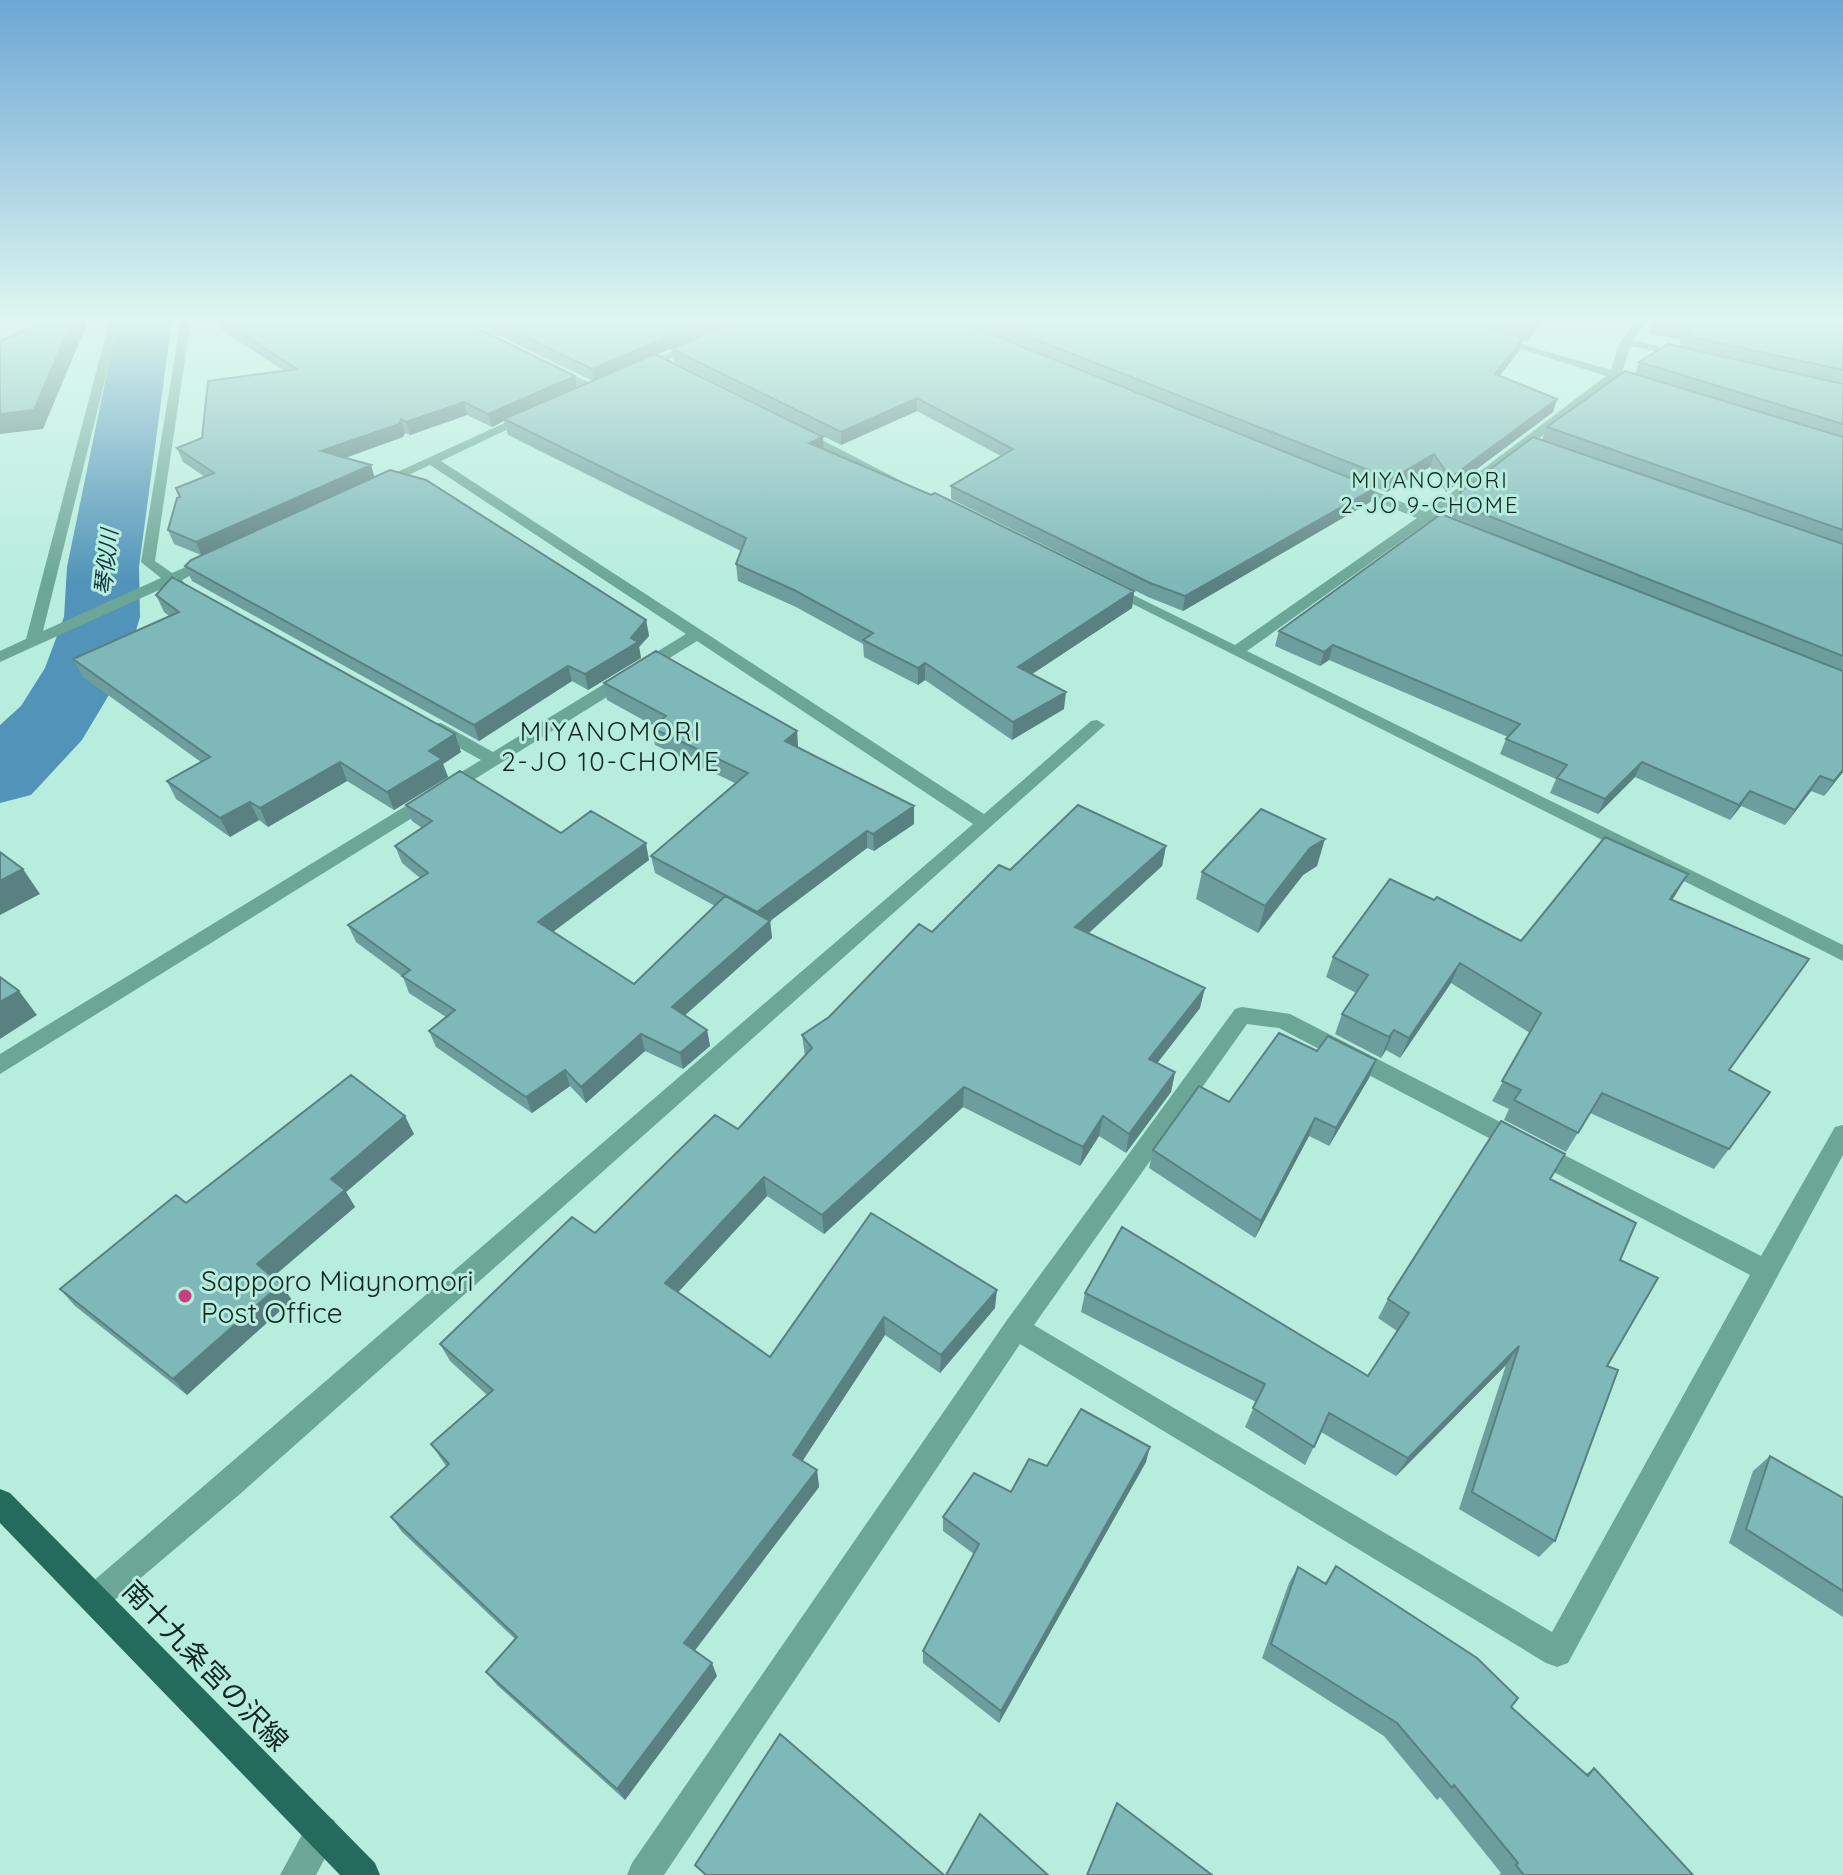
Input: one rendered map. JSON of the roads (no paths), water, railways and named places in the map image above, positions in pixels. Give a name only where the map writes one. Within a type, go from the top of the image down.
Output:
[{"type":"main road","name":"南十九条宮の沢線","points":[[0,1503],[363,1875]]},
{"type":"street","points":[[33,642],[93,406]]},
{"type":"street","points":[[172,406],[148,562],[198,595]]},
{"type":"street","points":[[1235,652],[1427,517],[1572,406]]},
{"type":"street","points":[[358,493],[547,408]]},
{"type":"street","points":[[783,425],[924,496]]},
{"type":"street","points":[[1524,441],[1538,447]]},
{"type":"street","points":[[431,460],[985,823]]},
{"type":"street","points":[[1340,482],[1472,535]]},
{"type":"street","points":[[0,657],[228,553]]},
{"type":"street","points":[[1094,581],[1843,954]]},
{"type":"street","points":[[0,1065],[698,634]]},
{"type":"street","points":[[427,722],[494,760]]},
{"type":"street","points":[[94,1599],[230,1484],[1097,725]]},
{"type":"street","points":[[644,1875],[1016,1328],[1242,1015],[1283,1020],[1766,1271]]},
{"type":"street","points":[[1016,1328],[1557,1652],[1843,1134]]},
{"type":"street","points":[[297,1875],[322,1832]]},
{"type":"waterway","name":"琴似川","points":[[0,775],[52,722],[85,668],[102,617],[103,567],[130,406]]},
{"type":"place","name":"Sapporo Miaynomori Post Office","points":[[185,1296]]},
{"type":"district","name":"MIYANOMORI 2-JO 9-CHOME","points":[[1430,492]]},
{"type":"district","name":"MIYANOMORI 2-JO 10-CHOME","points":[[611,746]]}]
